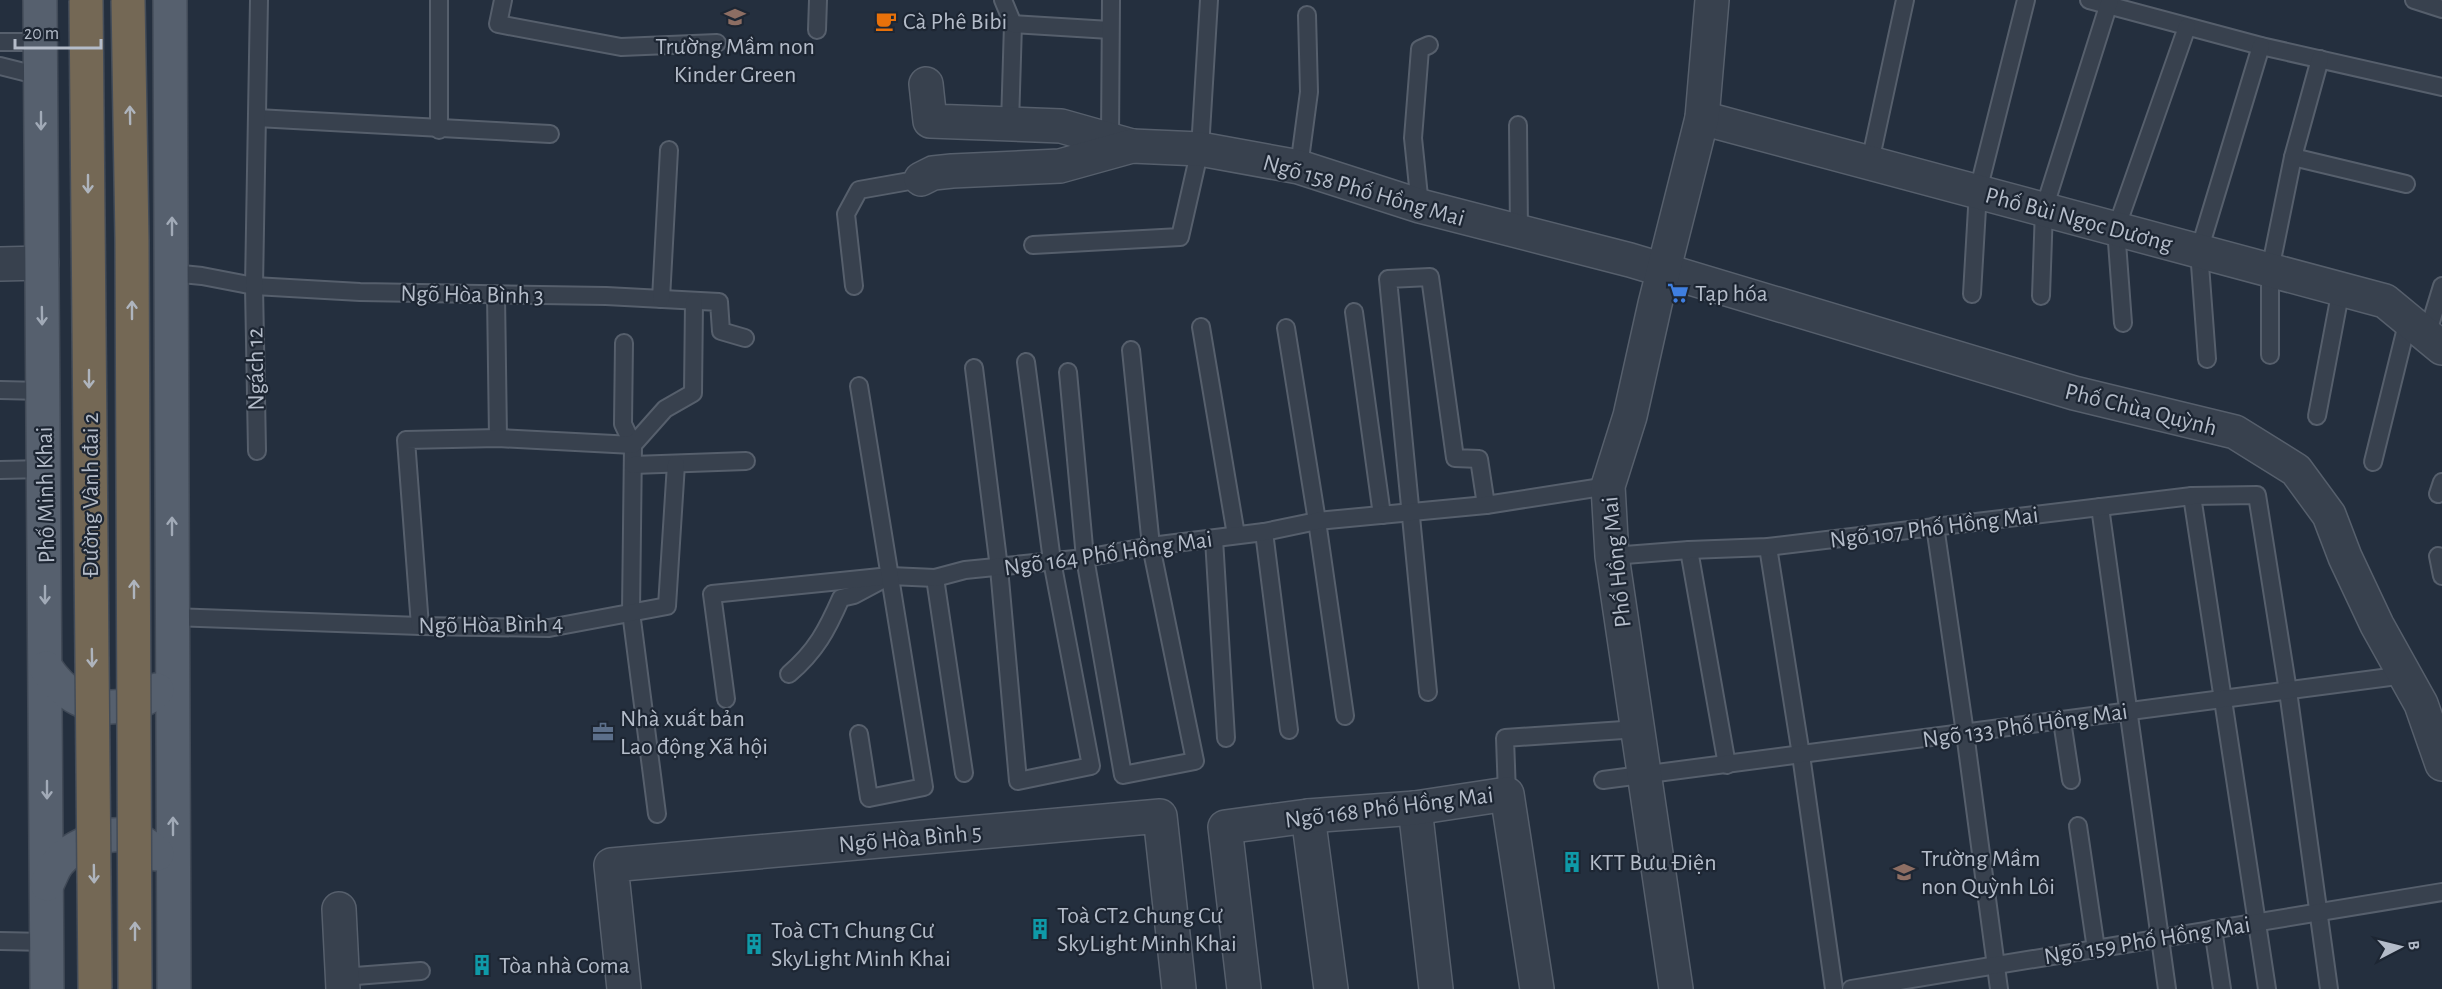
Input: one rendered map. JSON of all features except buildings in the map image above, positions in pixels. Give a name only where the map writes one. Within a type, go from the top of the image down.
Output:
[{"type":"highway","name":"Đường Vành đai 2","points":[[86,0],[95,989]]},
{"type":"highway","name":"Đường Vành đai 2","points":[[128,0],[132,240],[135,989]]},
{"type":"main road","name":"Phố Minh Khai","points":[[40,0],[47,989]]},
{"type":"main road","points":[[170,0],[174,989]]},
{"type":"main road","points":[[46,668],[56,683],[68,693],[87,703],[109,708],[134,705],[153,694],[163,684],[172,663]]},
{"type":"main road","points":[[47,884],[58,862],[74,849],[97,839],[119,834],[134,838],[150,847],[163,861],[173,881]]},
{"type":"street","name":"Phố Hồng Mai","points":[[1676,989],[1611,556],[1608,486],[1630,416],[1702,118],[1712,0]]},
{"type":"street","points":[[926,84],[930,121],[1061,126],[1121,142]]},
{"type":"street","name":"Phố Bùi Ngọc Dương","points":[[1702,118],[2385,301],[2426,334]]},
{"type":"street","name":"Ngõ 158 Phố Hồng Mai","points":[[921,180],[933,173],[952,171],[1060,166],[1121,142],[1200,149],[1299,167],[1420,206],[1664,270]]},
{"type":"street","points":[[0,264],[42,263]]},
{"type":"street","name":"Phố Chùa Quỳnh","points":[[1664,270],[2074,393],[2235,432],[2296,470],[2329,515],[2345,557],[2377,625],[2421,704],[2442,764]]},
{"type":"street","points":[[1507,794],[1537,989]]},
{"type":"street","name":"Ngõ 168 Phố Hồng Mai","points":[[1244,989],[1225,827],[1308,816],[1415,808],[1507,794]]},
{"type":"street","points":[[1415,808],[1436,989]]},
{"type":"street","name":"Ngõ Hòa Bình 5","points":[[624,989],[611,865],[1160,816],[1179,989]]},
{"type":"street","points":[[1308,816],[1331,989]]},
{"type":"street","points":[[339,909],[342,983]]},
{"type":"lane","name":"Ngách 12","points":[[257,451],[254,286],[260,0]]},
{"type":"lane","points":[[439,0],[439,130]]},
{"type":"lane","points":[[503,0],[498,24],[621,46],[717,43]]},
{"type":"lane","points":[[817,30],[818,0]]},
{"type":"lane","points":[[1003,0],[1013,24],[1010,124]]},
{"type":"lane","points":[[1111,0],[1110,30],[1121,142]]},
{"type":"lane","points":[[1033,245],[1180,237],[1200,149],[1209,0]]},
{"type":"lane","points":[[1870,162],[1905,0]]},
{"type":"lane","points":[[1972,294],[1978,191],[2026,0]]},
{"type":"lane","points":[[2089,0],[2109,2],[2187,27],[2261,46],[2442,87]]},
{"type":"lane","points":[[2414,0],[2442,9]]},
{"type":"lane","points":[[2042,296],[2044,209],[2109,2]]},
{"type":"lane","points":[[1299,167],[1309,92],[1307,15]]},
{"type":"lane","points":[[1013,24],[1110,30]]},
{"type":"lane","points":[[2123,323],[2116,229],[2187,27]]},
{"type":"lane","points":[[0,42],[40,42]]},
{"type":"lane","points":[[1420,206],[1413,138],[1420,49],[1430,45]]},
{"type":"lane","points":[[2207,359],[2199,251],[2261,46]]},
{"type":"lane","points":[[2270,355],[2270,270],[2293,157],[2320,59]]},
{"type":"lane","points":[[0,66],[40,76]]},
{"type":"lane","points":[[257,118],[439,130],[462,128],[550,134]]},
{"type":"lane","points":[[1518,125],[1519,232]]},
{"type":"lane","points":[[661,298],[669,150]]},
{"type":"lane","points":[[2293,157],[2406,184]]},
{"type":"lane","points":[[854,286],[846,214],[859,190],[921,180]]},
{"type":"lane","name":"Ngõ Hòa Bình 3","points":[[172,273],[254,286],[360,292],[661,298],[719,302],[721,331],[745,338]]},
{"type":"lane","points":[[1428,692],[1388,279],[1430,277],[1455,458],[1479,459],[1486,505]]},
{"type":"lane","points":[[2373,462],[2426,334],[2442,286]]},
{"type":"lane","points":[[2316,416],[2341,289]]},
{"type":"lane","points":[[496,295],[498,438]]},
{"type":"lane","points":[[633,446],[665,409],[693,393],[694,302]]},
{"type":"lane","points":[[1354,312],[1382,515]]},
{"type":"lane","points":[[1201,327],[1236,535]]},
{"type":"lane","points":[[1286,328],[1345,716]]},
{"type":"lane","points":[[624,343],[623,424],[633,446],[631,612],[657,814]]},
{"type":"lane","points":[[1068,372],[1085,558],[1124,776],[1196,761],[1151,546],[1131,350]]},
{"type":"lane","points":[[974,368],[999,568],[1018,781],[1090,766],[1052,561],[1026,363]]},
{"type":"lane","points":[[859,386],[924,787],[869,798],[859,734]]},
{"type":"lane","points":[[0,390],[44,391]]},
{"type":"lane","points":[[420,626],[406,440],[498,438],[633,446]]},
{"type":"lane","points":[[633,465],[746,461]]},
{"type":"lane","name":"Ngõ Hòa Bình 4","points":[[172,617],[549,628],[667,606],[676,464]]},
{"type":"lane","points":[[0,470],[45,469]]},
{"type":"lane","name":"Ngõ 164 Phố Hồng Mai","points":[[726,699],[712,594],[890,576],[935,578],[965,570],[1085,558],[1151,546],[1214,540],[1317,521],[1486,505],[1608,486]]},
{"type":"lane","name":"Ngõ 107 Phố Hồng Mai","points":[[1611,556],[1768,546],[2192,496],[2257,495],[2288,691]]},
{"type":"lane","points":[[2192,496],[2267,989]]},
{"type":"lane","points":[[2100,507],[2167,989]]},
{"type":"lane","points":[[1935,526],[1999,989]]},
{"type":"lane","points":[[1264,532],[1289,730]]},
{"type":"lane","points":[[1214,540],[1226,738]]},
{"type":"lane","points":[[1768,546],[1801,755],[1834,989]]},
{"type":"lane","points":[[1689,550],[1726,765]]},
{"type":"lane","points":[[2442,557],[2438,556],[2442,576]]},
{"type":"lane","points":[[789,674],[806,660],[823,637],[841,598],[854,595],[890,576]]},
{"type":"lane","points":[[935,578],[964,773]]},
{"type":"lane","name":"Ngõ 133 Phố Hồng Mai","points":[[1603,780],[2405,675]]},
{"type":"lane","points":[[2288,691],[2329,989]]},
{"type":"lane","points":[[2062,721],[2071,780]]},
{"type":"lane","name":"Ngõ 168 Phố Hồng Mai","points":[[1507,794],[1504,738],[1638,729]]},
{"type":"lane","points":[[2078,826],[2096,948]]},
{"type":"lane","name":"Ngõ 159 Phố Hồng Mai","points":[[1851,989],[1908,984],[1995,965],[2442,892]]},
{"type":"lane","points":[[2213,929],[2222,989]]},
{"type":"lane","points":[[0,940],[47,942]]},
{"type":"lane","points":[[342,983],[420,971]]},
{"type":"place","name":"Trường Mầm non Kinder Green","points":[[735,17]]},
{"type":"place","name":"Cà Phê Bibi","points":[[886,21]]},
{"type":"place","name":"Tạp hóa","points":[[1678,293]]},
{"type":"place","name":"Nhà xuất bản Lao động Xã hội","points":[[603,732]]},
{"type":"place","name":"KTT Bưu Điện","points":[[1572,862]]},
{"type":"place","name":"Trường Mầm non Quỳnh Lôi","points":[[1904,872]]},
{"type":"place","name":"Toà CT2 Chung Cư SkyLight Minh Khai","points":[[1040,929]]},
{"type":"place","name":"Toà CT1 Chung Cư SkyLight Minh Khai","points":[[754,944]]},
{"type":"place","name":"Tòa nhà Coma","points":[[482,965]]}]
